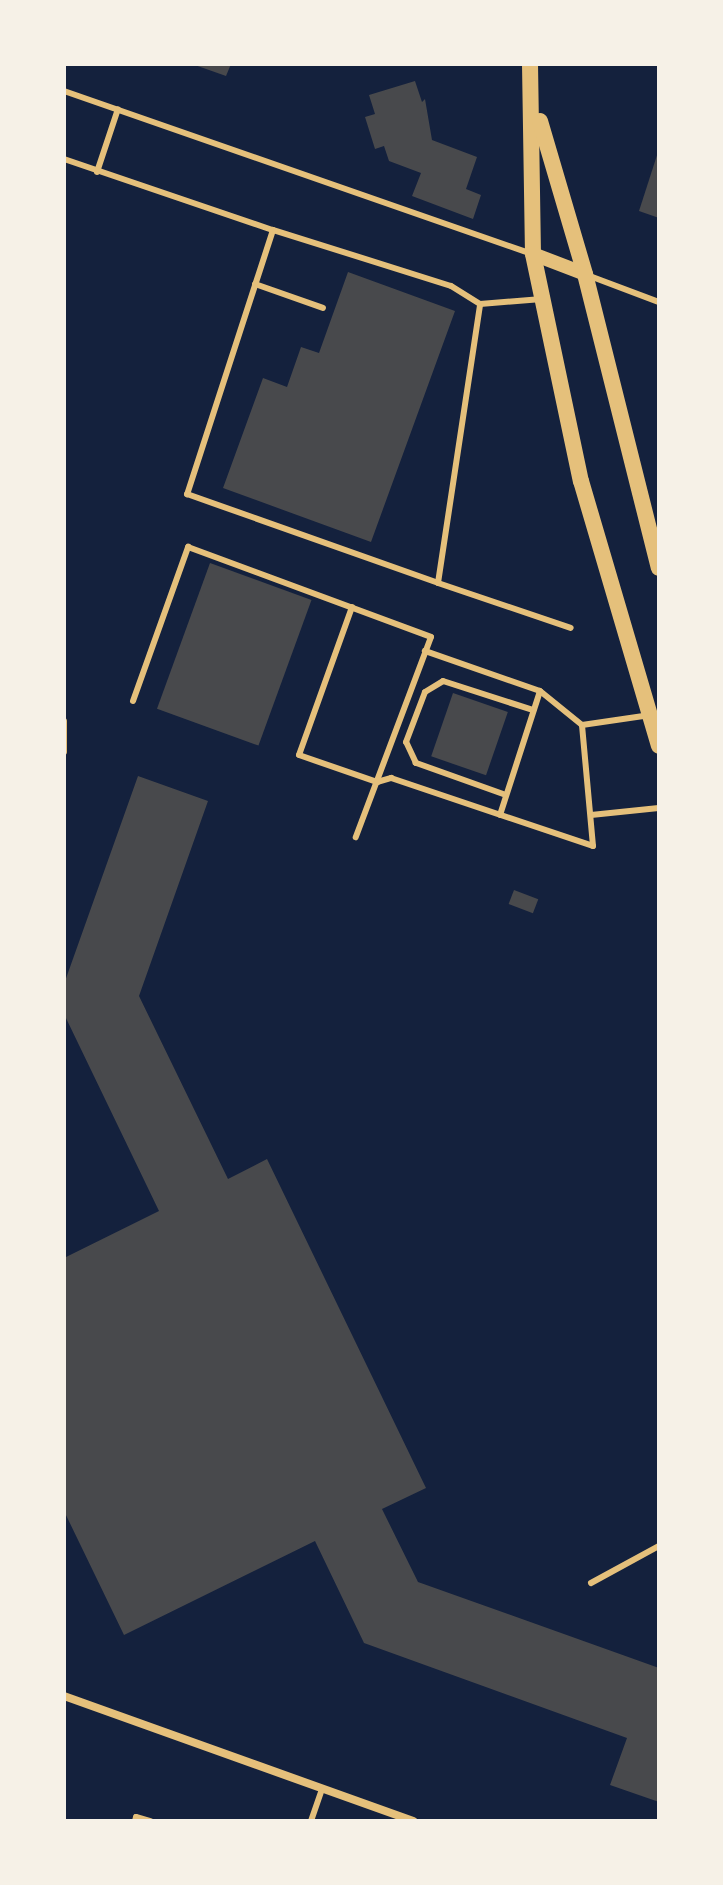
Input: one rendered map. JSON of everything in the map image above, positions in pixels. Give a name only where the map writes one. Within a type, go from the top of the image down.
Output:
[{"type":"main road","points":[[530,64],[534,103],[533,254],[581,481],[659,746]]},
{"type":"main road","points":[[534,103],[585,274],[659,568]]},
{"type":"street","points":[[533,254],[585,274]]},
{"type":"street","points":[[64,1696],[413,1821]]},
{"type":"lane","points":[[64,91],[533,254]]},
{"type":"lane","points":[[97,172],[118,109]]},
{"type":"lane","points":[[64,159],[451,286],[480,304],[542,299]]},
{"type":"lane","points":[[273,230],[187,494],[571,628]]},
{"type":"lane","points":[[585,274],[659,302]]},
{"type":"lane","points":[[255,284],[323,308]]},
{"type":"lane","points":[[438,583],[480,304]]},
{"type":"lane","points":[[133,701],[188,547],[431,637],[356,837]]},
{"type":"lane","points":[[352,607],[299,755],[377,782],[391,778],[593,846],[582,725],[540,691],[425,651]]},
{"type":"lane","points":[[506,795],[416,763],[406,742],[425,692],[443,681],[533,710]]},
{"type":"lane","points":[[500,815],[540,691]]},
{"type":"lane","points":[[582,725],[650,715]]},
{"type":"lane","points":[[64,721],[64,752]]},
{"type":"lane","points":[[591,815],[659,808]]},
{"type":"lane","points":[[591,1583],[659,1546]]},
{"type":"lane","points":[[311,1821],[322,1789]]},
{"type":"lane","points":[[135,1821],[136,1817],[150,1821]]},
{"type":"building","points":[[192,64],[231,64],[226,76]]},
{"type":"building","points":[[415,81],[422,102],[425,99],[432,140],[477,157],[466,189],[481,195],[473,219],[412,196],[421,173],[389,161],[384,146],[375,149],[365,117],[375,114],[369,95]]},
{"type":"building","points":[[659,149],[659,218],[639,211]]},
{"type":"building","points":[[348,272],[455,311],[371,542],[223,488],[263,378],[287,387],[301,347],[319,353]]},
{"type":"building","points":[[210,563],[311,600],[258,746],[157,709]]},
{"type":"building","points":[[453,693],[508,712],[486,775],[431,756]]},
{"type":"building","points":[[138,776],[208,801],[139,996],[228,1179],[267,1159],[426,1488],[382,1509],[418,1582],[659,1668],[659,1802],[610,1785],[627,1738],[364,1643],[315,1541],[124,1635],[64,1511],[64,1258],[159,1211],[64,1014],[64,984]]},
{"type":"building","points":[[514,890],[538,899],[533,913],[509,904]]}]
